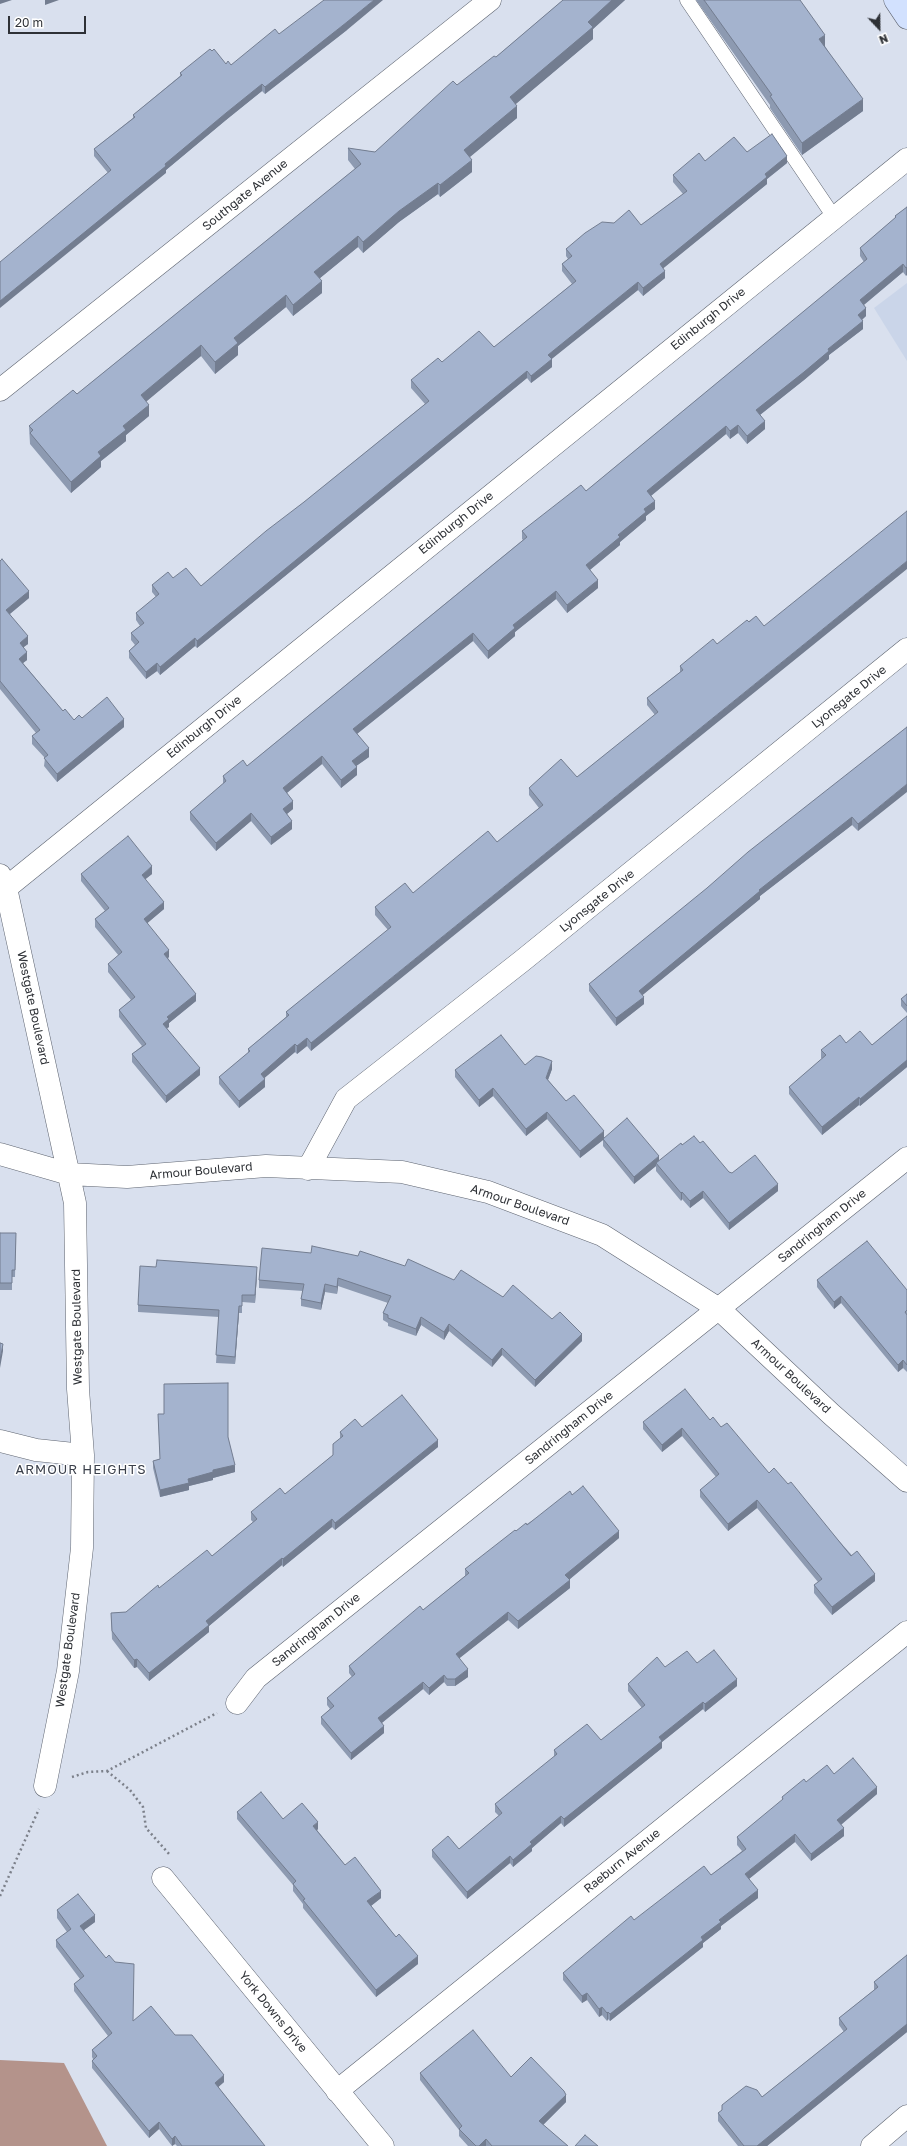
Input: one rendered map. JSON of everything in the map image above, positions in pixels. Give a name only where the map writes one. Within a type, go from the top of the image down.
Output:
[{"type":"main road","points":[[895,0],[907,18]]},
{"type":"street","name":"Southgate Avenue","points":[[0,390],[490,0]]},
{"type":"street","name":"Edinburgh Drive","points":[[3,881],[907,159]]},
{"type":"street","name":"Lyonsgate Drive","points":[[308,1169],[346,1099],[522,961],[907,649]]},
{"type":"street","name":"Westgate Boulevard","points":[[3,881],[75,1203],[78,1389],[83,1455],[82,1548],[68,1671],[45,1786]]},
{"type":"street","name":"Armour Boulevard","points":[[0,1154],[69,1174],[127,1177],[266,1166],[402,1172],[488,1192],[602,1235],[719,1309],[831,1414],[907,1481]]},
{"type":"street","name":"Sandringham Drive","points":[[236,1703],[256,1678],[907,1158]]},
{"type":"street","points":[[0,1442],[36,1450],[83,1455]]},
{"type":"street","name":"Raeburn Avenue","points":[[337,2091],[907,1632]]},
{"type":"street","name":"York Downs Drive","points":[[164,1878],[383,2146]]},
{"type":"street","points":[[872,2146],[907,2116]]},
{"type":"lane","points":[[687,0],[834,217]]},
{"type":"path","points":[[0,1896],[38,1812],[45,1786],[88,1772],[107,1771],[236,1703]]},
{"type":"path","points":[[107,1771],[130,1790],[143,1807],[146,1828],[170,1854],[164,1878]]},
{"type":"shaded area","points":[[907,283],[907,361],[874,308]]},
{"type":"shaded area","points":[[0,2060],[64,2063],[107,2146],[0,2146]]},
{"type":"building","points":[[324,0],[374,0],[265,87],[262,84],[165,164],[166,166],[0,301],[0,262],[111,170],[94,149],[135,117],[133,115],[182,75],[180,73],[210,49],[212,51],[214,49],[226,64],[228,61],[231,65],[275,29],[279,34]]},
{"type":"building","points":[[563,0],[612,0],[588,22],[593,27],[510,97],[517,106],[464,150],[472,160],[440,185],[438,183],[399,211],[363,242],[358,236],[314,272],[322,281],[293,305],[286,295],[234,338],[238,343],[215,362],[201,345],[141,395],[149,405],[123,426],[126,430],[98,452],[101,456],[71,482],[30,433],[33,430],[29,426],[73,390],[77,394],[361,164],[348,148],[375,152],[453,81],[457,85],[494,56],[496,57]]},
{"type":"building","points":[[704,0],[800,0],[825,35],[819,39],[863,99],[802,143],[770,96],[772,95]]},
{"type":"building","points":[[772,134],[787,156],[765,174],[767,177],[660,264],[665,271],[643,288],[638,282],[548,355],[552,359],[531,376],[527,371],[197,641],[195,638],[160,667],[157,663],[146,672],[129,651],[139,642],[131,633],[144,623],[136,613],[159,594],[152,585],[168,572],[173,578],[186,568],[201,586],[266,531],[429,401],[411,380],[438,358],[442,362],[479,331],[494,347],[576,281],[562,264],[572,256],[566,249],[585,233],[602,222],[614,223],[629,210],[641,225],[687,191],[673,175],[699,153],[705,161],[734,137],[747,152]]},
{"type":"building","points":[[907,207],[907,267],[906,268],[903,264],[860,300],[866,308],[858,315],[863,321],[828,349],[829,351],[804,372],[756,410],[765,421],[747,436],[738,425],[730,431],[726,426],[647,491],[655,501],[644,509],[646,512],[618,535],[620,537],[586,565],[598,580],[567,605],[556,591],[513,625],[515,628],[488,651],[473,633],[353,729],[369,748],[352,761],[357,767],[341,780],[322,756],[283,788],[293,801],[283,809],[292,821],[271,837],[251,813],[216,843],[190,812],[226,781],[223,776],[243,760],[247,766],[527,537],[522,531],[581,485],[586,491],[867,259],[860,248]]},
{"type":"building","points":[[907,511],[907,561],[311,1043],[307,1038],[297,1046],[295,1044],[261,1074],[265,1079],[239,1101],[219,1077],[250,1051],[248,1049],[289,1015],[286,1012],[391,927],[375,907],[405,883],[413,893],[488,831],[497,842],[543,805],[529,788],[561,759],[577,777],[658,712],[647,698],[683,670],[680,666],[713,639],[717,644],[747,620],[749,622],[756,616],[764,626]]},
{"type":"building","points":[[2,559],[29,591],[6,610],[28,636],[20,643],[27,652],[19,659],[63,711],[65,709],[74,720],[79,715],[82,718],[107,697],[124,719],[57,774],[44,758],[48,755],[32,736],[40,730],[0,681],[0,561]]},
{"type":"building","points":[[907,727],[907,784],[858,824],[852,817],[759,890],[760,891],[639,991],[644,997],[616,1018],[589,984],[707,888],[748,852]]},
{"type":"building","points":[[128,836],[152,866],[142,875],[164,902],[144,919],[169,950],[164,954],[196,994],[167,1017],[169,1019],[163,1024],[200,1068],[166,1096],[132,1054],[146,1044],[119,1010],[135,997],[108,964],[122,952],[95,919],[109,908],[81,874]]},
{"type":"building","points":[[907,994],[907,1006],[901,999]]},
{"type":"building","points":[[907,1016],[907,1060],[860,1099],[859,1097],[822,1127],[789,1087],[826,1055],[821,1050],[840,1035],[846,1043],[860,1031],[872,1045]]},
{"type":"building","points":[[501,1035],[525,1065],[536,1056],[552,1061],[546,1078],[566,1101],[574,1095],[604,1131],[580,1151],[547,1112],[526,1129],[493,1088],[479,1100],[455,1070]]},
{"type":"building","points":[[627,1118],[659,1156],[634,1177],[603,1139]]},
{"type":"building","points":[[694,1136],[700,1143],[703,1141],[729,1172],[732,1173],[755,1155],[778,1184],[729,1223],[703,1191],[690,1201],[682,1192],[681,1193],[656,1163],[681,1143],[682,1145]]},
{"type":"building","points":[[0,1233],[16,1233],[15,1270],[12,1270],[12,1283],[0,1283]]},
{"type":"building","points":[[867,1241],[907,1290],[907,1310],[905,1312],[907,1315],[907,1365],[903,1360],[898,1365],[841,1296],[834,1302],[817,1280]]},
{"type":"building","points":[[312,1246],[358,1256],[360,1251],[405,1266],[408,1259],[454,1280],[461,1270],[503,1297],[513,1285],[552,1319],[560,1312],[582,1334],[535,1380],[502,1348],[492,1360],[449,1324],[444,1332],[421,1317],[416,1329],[388,1318],[388,1315],[383,1313],[391,1296],[338,1278],[337,1287],[325,1284],[321,1303],[301,1299],[304,1284],[259,1280],[262,1248],[311,1253]]},
{"type":"building","points":[[157,1260],[257,1267],[255,1295],[242,1295],[242,1306],[239,1306],[235,1357],[216,1355],[219,1310],[138,1305],[140,1266],[156,1267]]},
{"type":"building","points":[[0,1343],[3,1344],[0,1360]]},
{"type":"building","points":[[228,1383],[228,1437],[235,1465],[213,1470],[213,1472],[188,1479],[189,1483],[160,1490],[153,1461],[160,1459],[158,1414],[164,1414],[164,1384]]},
{"type":"building","points":[[685,1389],[710,1420],[713,1417],[721,1427],[727,1423],[769,1473],[774,1468],[788,1484],[791,1482],[851,1556],[857,1551],[875,1574],[832,1607],[814,1585],[822,1579],[757,1500],[728,1524],[700,1490],[719,1474],[682,1428],[662,1445],[643,1422]]},
{"type":"building","points":[[402,1395],[438,1440],[335,1523],[332,1519],[283,1559],[282,1558],[206,1621],[209,1625],[149,1673],[137,1659],[134,1660],[112,1631],[111,1613],[126,1612],[158,1585],[159,1588],[207,1550],[212,1556],[257,1519],[251,1512],[280,1488],[285,1494],[333,1455],[333,1444],[343,1436],[340,1432],[355,1419],[362,1427]]},
{"type":"building","points":[[583,1486],[619,1531],[565,1575],[570,1580],[518,1621],[508,1612],[456,1654],[468,1669],[455,1679],[447,1679],[444,1675],[429,1688],[423,1682],[378,1718],[384,1726],[351,1753],[321,1717],[334,1706],[327,1698],[355,1674],[349,1666],[420,1606],[423,1610],[469,1573],[465,1569],[515,1530],[516,1531],[526,1523],[527,1525],[570,1491],[572,1495]]},
{"type":"building","points":[[714,1650],[737,1679],[705,1704],[703,1702],[659,1737],[662,1741],[564,1819],[561,1816],[530,1842],[532,1844],[513,1860],[510,1856],[467,1892],[432,1850],[448,1836],[459,1849],[502,1813],[495,1804],[557,1754],[554,1750],[587,1724],[601,1740],[645,1705],[628,1684],[657,1657],[665,1667],[687,1651],[697,1663]]},
{"type":"building","points":[[853,1758],[877,1787],[837,1820],[844,1828],[811,1854],[795,1834],[745,1874],[758,1890],[719,1920],[721,1922],[701,1937],[703,1940],[610,2014],[608,2012],[607,2013],[602,2007],[599,2009],[587,1993],[582,1996],[563,1973],[631,1916],[634,1920],[704,1866],[711,1875],[746,1849],[737,1837],[783,1799],[782,1797],[804,1779],[806,1782],[827,1765],[834,1774]]},
{"type":"building","points":[[261,1792],[283,1819],[302,1803],[318,1822],[313,1826],[345,1865],[355,1857],[381,1891],[367,1901],[396,1937],[399,1934],[418,1956],[376,1990],[303,1900],[305,1899],[293,1884],[296,1881],[237,1812]]},
{"type":"building","points":[[78,1894],[95,1915],[80,1926],[106,1958],[109,1955],[115,1962],[134,1964],[133,2021],[151,2006],[175,2035],[192,2035],[224,2075],[215,2083],[265,2146],[182,2146],[175,2136],[172,2139],[159,2122],[149,2131],[92,2061],[97,2056],[92,2050],[112,2033],[74,1984],[84,1976],[56,1940],[71,1929],[57,1910]]},
{"type":"building","points":[[907,1955],[907,2024],[757,2146],[744,2146],[718,2113],[722,2110],[722,2105],[746,2086],[757,2090],[762,2097],[847,2029],[839,2018],[878,1987],[874,1982]]},
{"type":"building","points":[[473,2030],[511,2077],[531,2057],[564,2091],[566,2095],[539,2121],[568,2146],[492,2146],[486,2139],[479,2146],[476,2146],[459,2129],[462,2126],[420,2073]]},
{"type":"building","points":[[585,2135],[598,2146],[575,2146]]},
{"type":"district","name":"ARMOUR HEIGHTS","points":[[81,1470]]}]
